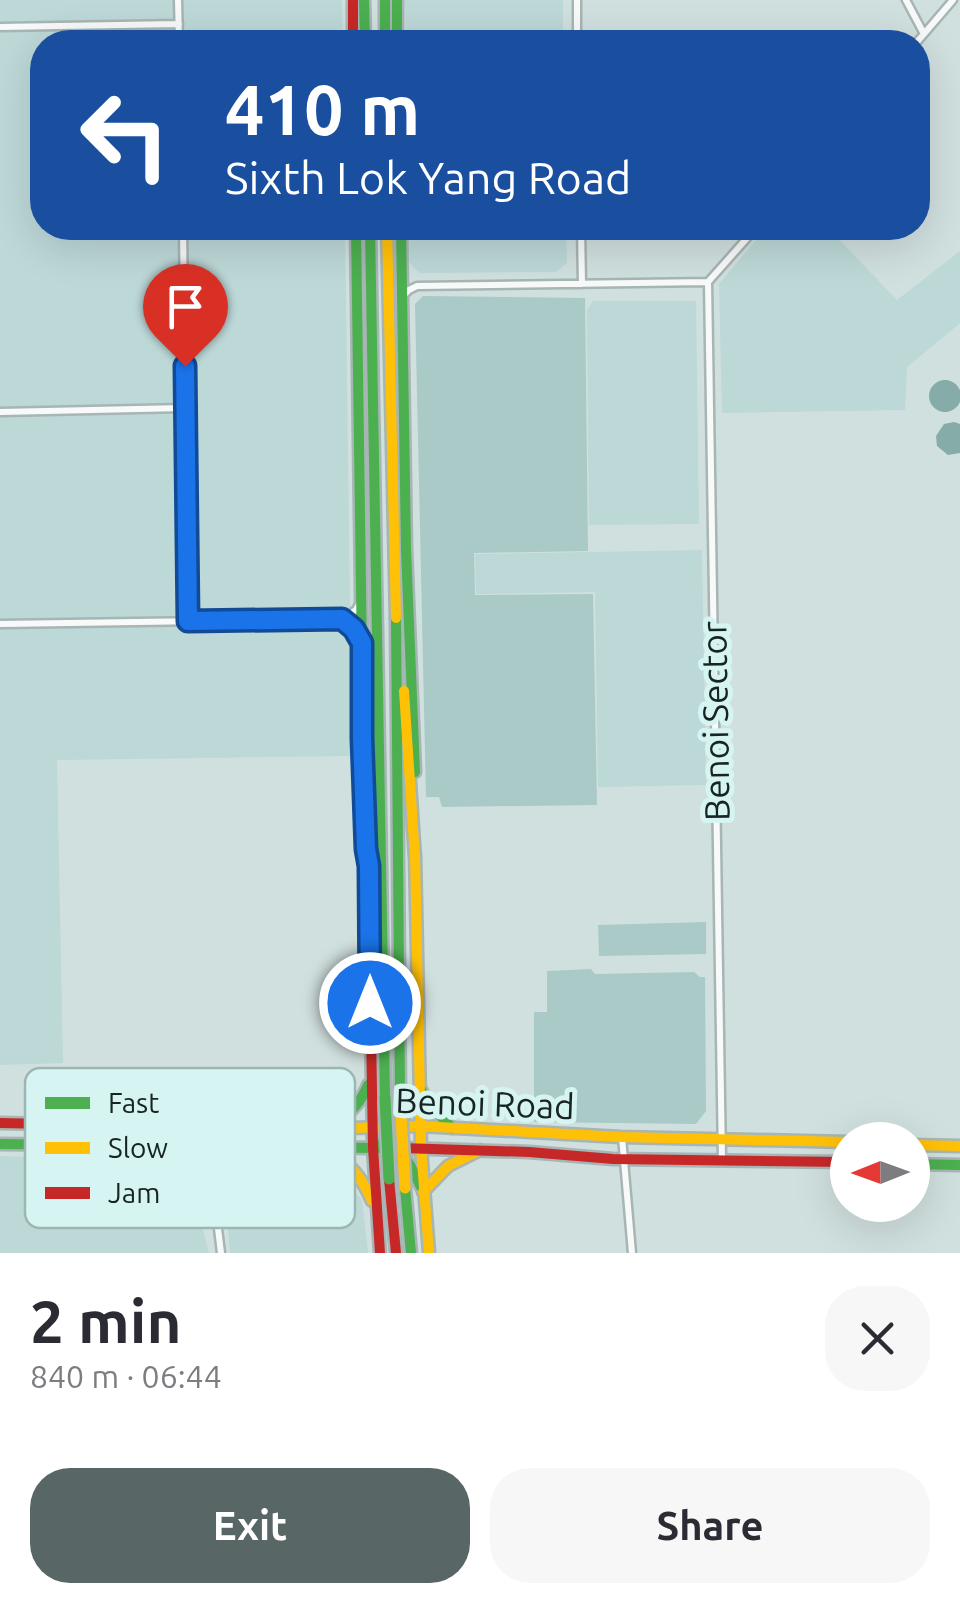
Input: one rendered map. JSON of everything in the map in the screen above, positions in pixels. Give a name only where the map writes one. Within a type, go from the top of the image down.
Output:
[{"type":"main road","points":[[353,0],[354,30]]},
{"type":"main road","points":[[364,0],[365,30]]},
{"type":"main road","points":[[385,0],[386,30]]},
{"type":"main road","points":[[397,0],[397,30]]},
{"type":"main road","points":[[356,240],[362,738],[369,866]]},
{"type":"main road","points":[[370,240],[385,1098],[396,1253]]},
{"type":"main road","points":[[387,240],[397,662],[400,1097],[411,1253]]},
{"type":"main road","points":[[392,1138],[420,1126],[402,240]]},
{"type":"main road","points":[[376,585],[370,662],[371,1093],[423,1192],[429,1253]]},
{"type":"main road","points":[[397,662],[402,672],[406,712],[416,858]]},
{"type":"main road","points":[[355,1108],[364,1097],[370,1076]]},
{"type":"main road","points":[[419,1084],[430,1105],[452,1128]]},
{"type":"main road","points":[[380,1253],[374,1176],[419,1084]]},
{"type":"main road","name":"Benoi Road","points":[[0,1123],[25,1124]]},
{"type":"main road","name":"Benoi Road","points":[[355,1142],[392,1138],[420,1126],[830,1142]]},
{"type":"main road","name":"Benoi Road","points":[[355,1135],[480,1150],[624,1159],[830,1162]]},
{"type":"main road","points":[[392,1138],[423,1192]]},
{"type":"main road","name":"Benoi Road","points":[[0,1144],[25,1144]]},
{"type":"main road","points":[[930,1145],[960,1146]]},
{"type":"main road","points":[[423,1192],[442,1170],[480,1150]]},
{"type":"main road","points":[[930,1164],[960,1165]]},
{"type":"main road","points":[[355,1168],[377,1216]]},
{"type":"street","points":[[178,0],[179,30]]},
{"type":"street","points":[[576,0],[577,30]]},
{"type":"street","points":[[906,0],[922,30]]},
{"type":"street","points":[[927,30],[953,0]]},
{"type":"street","points":[[0,26],[179,24]]},
{"type":"street","points":[[182,240],[188,621]]},
{"type":"street","points":[[581,240],[582,284]]},
{"type":"street","points":[[402,297],[417,286],[708,282],[745,240]]},
{"type":"street","points":[[402,274],[417,286]]},
{"type":"street","name":"Benoi Sector","points":[[708,282],[722,1160]]},
{"type":"street","points":[[0,412],[184,408]]},
{"type":"street","points":[[0,624],[342,619],[356,610],[362,596]]},
{"type":"street","points":[[342,619],[362,643]]},
{"type":"street","points":[[622,1136],[632,1253]]},
{"type":"street","points":[[218,1228],[221,1253]]},
{"type":"shaded area","points":[[0,0],[342,0],[343,30],[30,30],[30,240],[345,240],[352,756],[57,760],[63,1063],[0,1065]]},
{"type":"shaded area","points":[[405,0],[563,0],[563,30],[406,30]]},
{"type":"shaded area","points":[[409,240],[566,240],[567,263],[556,272],[419,273],[409,262]]},
{"type":"shaded area","points":[[756,240],[840,240],[897,300],[960,251],[960,323],[907,367],[905,410],[722,413],[719,284]]},
{"type":"shaded area","points":[[423,296],[585,298],[588,551],[474,553],[475,595],[593,594],[597,805],[442,807],[439,797],[426,797],[415,304]]},
{"type":"shaded area","points":[[593,301],[696,301],[699,524],[589,525],[587,310]]},
{"type":"shaded area","points":[[945,380],[957,384],[961,396],[957,408],[945,412],[933,408],[929,396],[933,384]]},
{"type":"shaded area","points":[[944,424],[960,424],[960,453],[948,455],[937,446],[936,436]]},
{"type":"shaded area","points":[[702,550],[706,785],[598,787],[595,592],[476,594],[475,554]]},
{"type":"shaded area","points":[[706,922],[706,954],[599,956],[598,925]]},
{"type":"shaded area","points":[[591,969],[595,974],[694,972],[705,977],[706,1111],[696,1124],[534,1122],[534,1012],[547,1012],[547,971]]},
{"type":"shaded area","points":[[0,1156],[25,1157],[25,1228],[203,1228],[209,1253],[0,1253]]},
{"type":"shaded area","points":[[355,1192],[362,1199],[368,1253],[230,1253],[228,1228],[355,1228]]},
{"type":"traffic: fast","points":[[364,0],[365,30]]},
{"type":"traffic: fast","points":[[385,0],[385,30]]},
{"type":"traffic: fast","points":[[397,0],[397,30]]},
{"type":"traffic: fast","points":[[356,240],[364,803]]},
{"type":"traffic: fast","points":[[370,240],[385,1098]]},
{"type":"traffic: fast","points":[[401,240],[406,550],[415,772]]},
{"type":"traffic: fast","points":[[396,618],[400,1097]]},
{"type":"traffic: fast","points":[[369,866],[370,674]]},
{"type":"traffic: fast","points":[[355,1107],[368,1085]]},
{"type":"traffic: fast","points":[[383,1142],[401,1123],[417,1090]]},
{"type":"traffic: fast","points":[[421,1090],[452,1128]]},
{"type":"traffic: fast","points":[[385,1098],[389,1179]]},
{"type":"traffic: fast","points":[[388,1133],[421,1187]]},
{"type":"traffic: fast","points":[[0,1144],[25,1144]]},
{"type":"traffic: fast","points":[[355,1148],[380,1148]]},
{"type":"traffic: fast","points":[[930,1164],[960,1165]]},
{"type":"traffic: fast","points":[[405,1188],[411,1253]]},
{"type":"traffic: slow","points":[[387,240],[396,618]]},
{"type":"traffic: slow","points":[[404,691],[415,858]]},
{"type":"traffic: slow","points":[[415,854],[421,1148],[429,1253]]},
{"type":"traffic: slow","points":[[400,1097],[405,1188]]},
{"type":"traffic: slow","points":[[355,1128],[420,1126],[621,1137],[830,1142]]},
{"type":"traffic: slow","points":[[930,1145],[960,1146]]},
{"type":"traffic: slow","points":[[423,1192],[448,1166],[480,1150]]},
{"type":"traffic: slow","points":[[355,1172],[372,1201]]},
{"type":"traffic: jam","points":[[353,0],[353,30]]},
{"type":"traffic: jam","points":[[368,859],[373,1148],[380,1253]]},
{"type":"traffic: jam","points":[[0,1123],[25,1124]]},
{"type":"traffic: jam","points":[[401,1148],[613,1159],[830,1162]]},
{"type":"traffic: jam","points":[[389,1179],[396,1253]]},
{"type":"route","points":[[185,366],[188,621],[342,619],[358,633],[362,643],[370,1003]]}]
